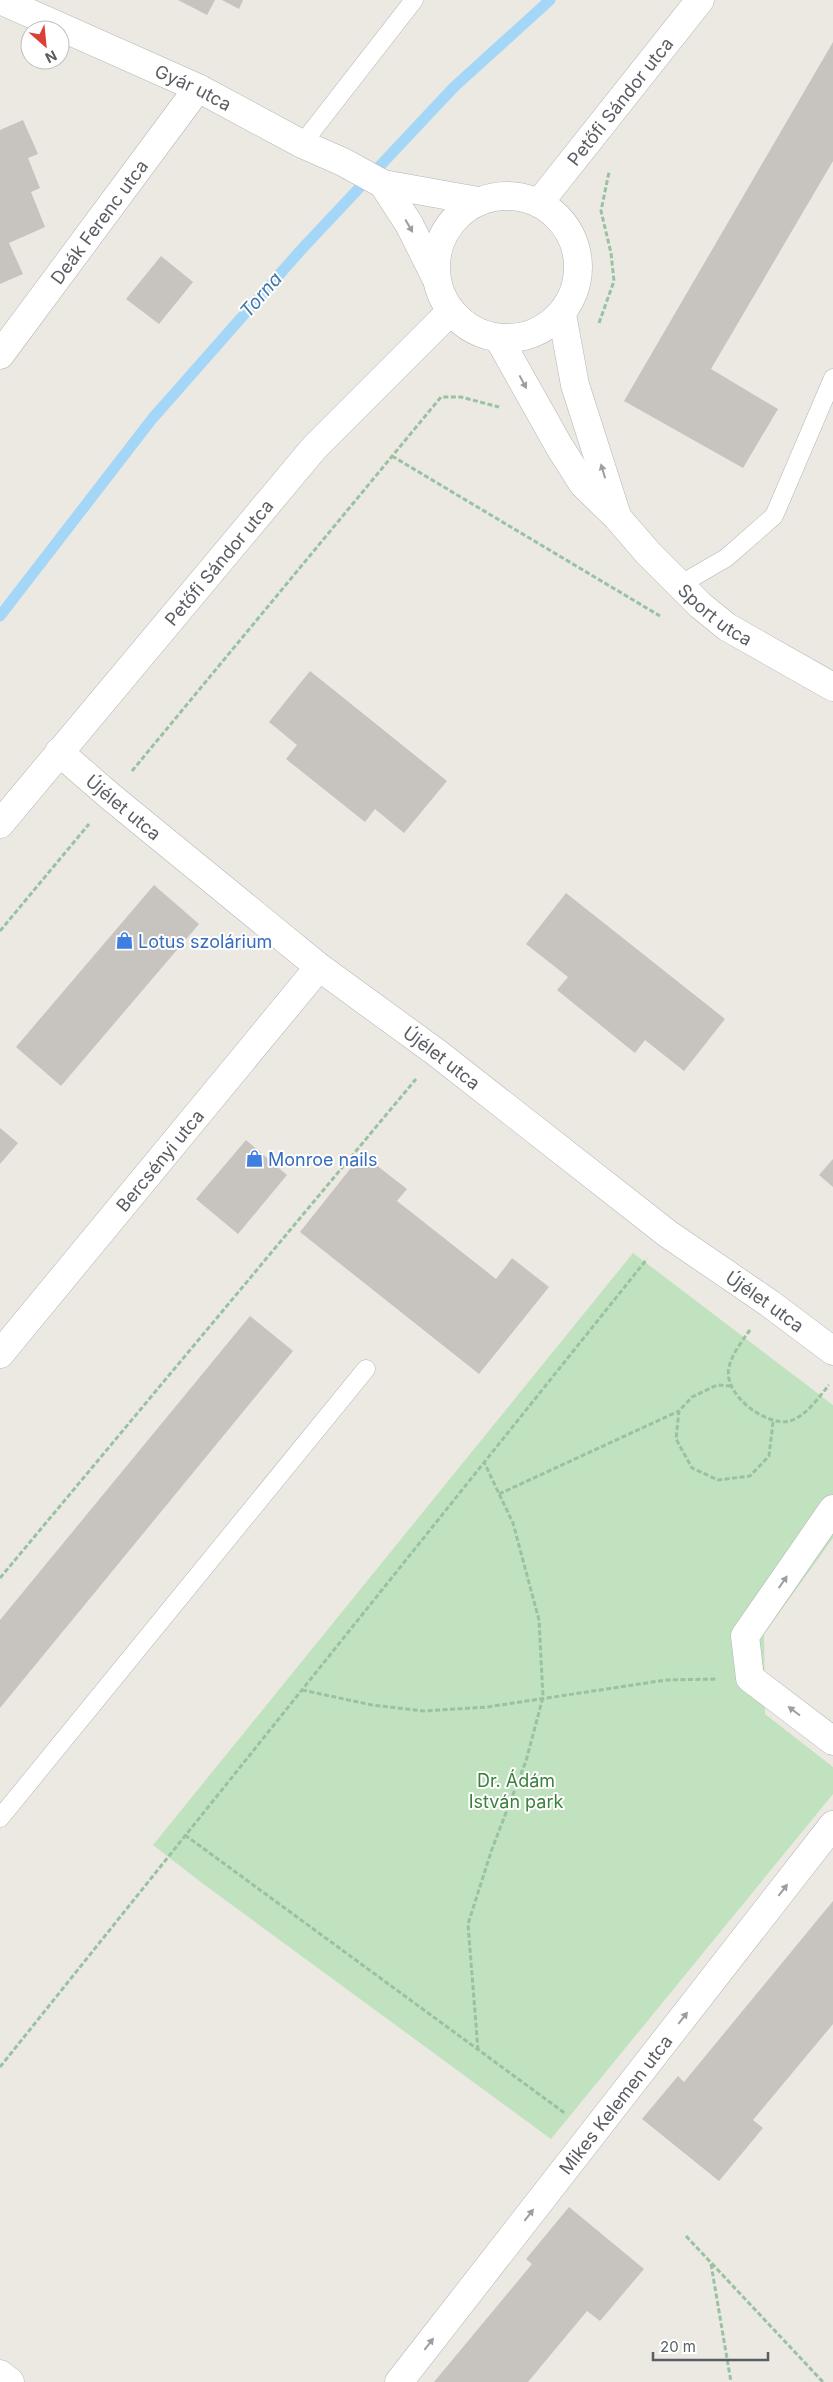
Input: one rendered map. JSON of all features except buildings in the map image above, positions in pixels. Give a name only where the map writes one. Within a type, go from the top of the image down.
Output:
[{"type":"street","name":"Gyár utca","points":[[0,0],[198,88],[302,144],[343,162],[383,184],[478,201]]},
{"type":"street","name":"Petőfi Sándor utca","points":[[539,203],[700,0]]},
{"type":"street","name":"Deák Ferenc utca","points":[[0,355],[198,88]]},
{"type":"street","name":"Gyár utca","points":[[383,184],[409,224],[435,276]]},
{"type":"street","points":[[498,196],[519,196],[539,203],[560,218],[574,240],[579,266],[575,291],[562,314],[534,334],[499,339],[472,330],[450,312],[440,295],[435,276],[438,246],[453,219],[478,201],[498,196]]},
{"type":"street","name":"Petőfi Sándor utca","points":[[0,824],[314,448],[450,312]]},
{"type":"street","name":"Sport utca","points":[[562,314],[575,385],[617,517]]},
{"type":"street","name":"Sport utca","points":[[499,339],[583,484],[617,517],[648,553],[700,605],[727,627],[833,687]]},
{"type":"street","name":"Újélet utca","points":[[59,752],[111,797],[319,967],[438,1053],[668,1234],[769,1303],[833,1352]]},
{"type":"street","name":"Bercsényi utca","points":[[0,1354],[319,967]]},
{"type":"street","points":[[833,1509],[745,1636],[750,1678],[833,1740]]},
{"type":"street","name":"Mikes Kelemen utca","points":[[399,2382],[833,1825]]},
{"type":"street","points":[[0,2374],[10,2382]]},
{"type":"lane","points":[[302,144],[414,0]]},
{"type":"lane","points":[[681,584],[726,558],[774,516],[833,378]]},
{"type":"lane","points":[[0,1818],[366,1369]]},
{"type":"path","points":[[598,324],[614,281],[611,252],[601,211],[611,163]]},
{"type":"path","points":[[0,931],[441,397],[460,397],[517,412],[534,402]]},
{"type":"path","points":[[392,456],[664,618]]},
{"type":"path","points":[[0,1578],[438,1053]]},
{"type":"path","points":[[0,2067],[668,1234]]},
{"type":"path","points":[[769,1303],[741,1343],[728,1368],[731,1386],[749,1408],[773,1422],[791,1420],[811,1406],[833,1380]]},
{"type":"path","points":[[499,1494],[679,1411],[692,1397],[717,1385],[731,1386]]},
{"type":"path","points":[[679,1411],[676,1439],[692,1468],[718,1480],[750,1476],[769,1456],[773,1422]]},
{"type":"path","points":[[478,2050],[468,1924],[492,1849],[526,1761],[543,1698],[539,1620],[513,1523],[484,1462]]},
{"type":"path","points":[[302,1690],[372,1705],[424,1711],[487,1707],[666,1680],[750,1678]]},
{"type":"path","points":[[185,1835],[593,2134]]},
{"type":"path","points":[[686,2236],[823,2382]]},
{"type":"path","points":[[711,2264],[731,2382]]},
{"type":"green space","name":"Dr. Ádám István park","points":[[633,1253],[833,1405],[833,1538],[764,1634],[765,1714],[833,1767],[833,1794],[551,2139],[153,1845]]},
{"type":"waterway","name":"Torna","points":[[0,616],[152,419],[300,251],[454,87],[550,0]]},
{"type":"place","name":"Lotus szolárium","points":[[124,941]]},
{"type":"place","name":"Monroe nails","points":[[254,1159]]}]
